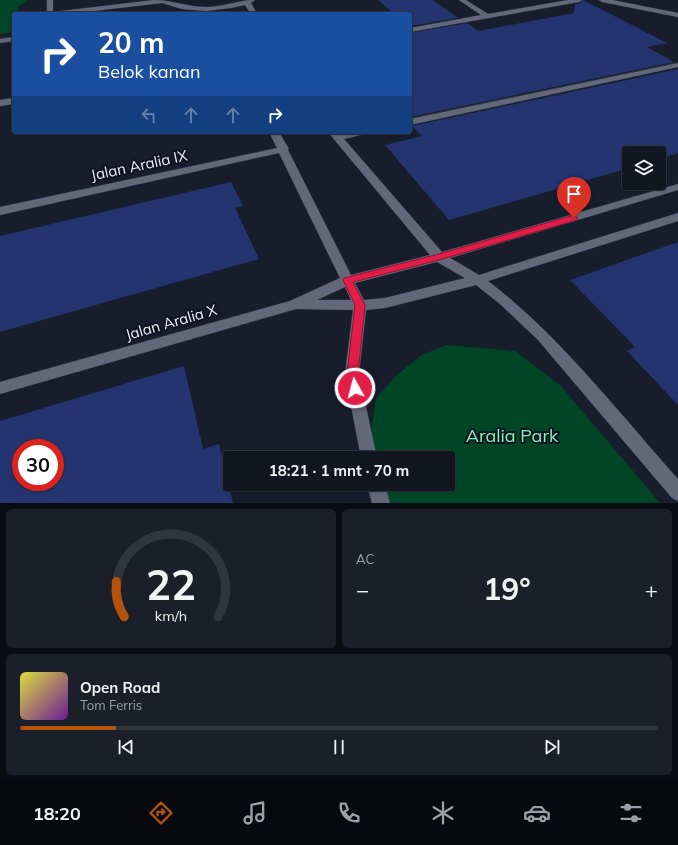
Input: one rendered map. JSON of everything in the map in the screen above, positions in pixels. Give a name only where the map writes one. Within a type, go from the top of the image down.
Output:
[{"type":"street","points":[[50,0],[51,12]]},
{"type":"street","points":[[67,12],[162,0],[181,6],[213,11],[250,1],[253,12]]},
{"type":"street","points":[[462,0],[488,17]]},
{"type":"street","points":[[412,30],[578,0]]},
{"type":"street","points":[[602,0],[678,15]]},
{"type":"street","points":[[0,41],[12,38]]},
{"type":"street","points":[[412,122],[678,65]]},
{"type":"street","points":[[0,103],[12,101]]},
{"type":"street","points":[[275,134],[284,149],[360,305],[352,374],[368,451]]},
{"type":"street","points":[[335,135],[439,257],[478,280],[505,301],[543,336],[678,491]]},
{"type":"street","name":"Jalan Aralia IX","points":[[0,211],[284,149]]},
{"type":"street","name":"Jalan Aralia X","points":[[0,388],[294,305],[348,280],[439,257],[678,187]]},
{"type":"street","points":[[294,305],[360,305],[385,303],[478,280],[678,217]]},
{"type":"street","points":[[378,491],[381,503]]},
{"type":"green space","points":[[0,0],[28,0],[18,7],[18,12],[12,12],[12,32],[0,34]]},
{"type":"green space","name":"Aralia Park","points":[[446,345],[515,351],[561,386],[660,503],[391,503],[385,491],[455,491],[455,451],[373,451],[370,441],[376,398],[398,374],[420,356]]},
{"type":"building","points":[[378,0],[433,0],[458,18],[412,26],[412,12],[392,12]]},
{"type":"building","points":[[583,0],[667,43],[647,47],[674,62],[412,117],[412,33],[467,23],[478,31],[574,13],[575,4],[580,3]]},
{"type":"building","points":[[678,69],[678,153],[666,157],[666,146],[622,146],[622,170],[449,220],[385,145],[422,136],[412,126]]},
{"type":"building","points":[[231,182],[243,206],[235,208],[259,259],[0,332],[0,236]]},
{"type":"building","points":[[678,242],[678,405],[627,351],[635,347],[570,280]]},
{"type":"building","points":[[184,366],[203,449],[219,444],[223,461],[223,491],[230,491],[233,503],[0,503],[0,421]]},
{"type":"route","points":[[355,388],[352,374],[360,305],[348,280],[439,257],[574,218]]}]
